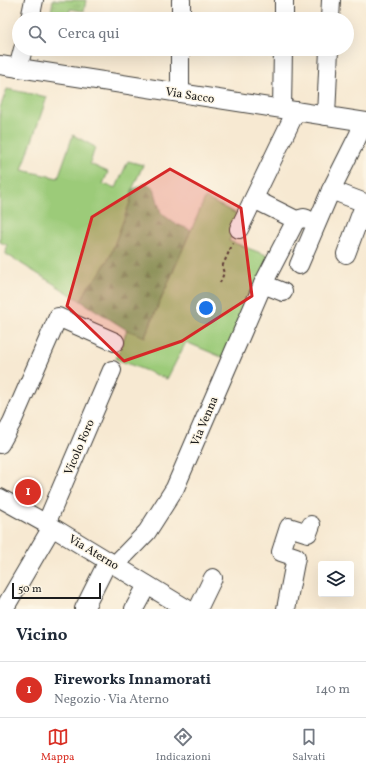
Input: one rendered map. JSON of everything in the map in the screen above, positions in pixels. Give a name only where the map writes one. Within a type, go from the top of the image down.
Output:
[{"type":"street","points":[[31,12],[34,0]]},
{"type":"street","points":[[181,0],[181,12]]},
{"type":"street","points":[[284,0],[284,12]]},
{"type":"street","points":[[330,12],[331,0]]},
{"type":"street","points":[[18,68],[21,56]]},
{"type":"street","points":[[180,56],[180,93]]},
{"type":"street","points":[[239,229],[254,199],[289,110],[284,56]]},
{"type":"street","points":[[326,116],[329,56]]},
{"type":"street","name":"Via Sacco","points":[[0,66],[364,122],[331,190],[299,265]]},
{"type":"street","points":[[331,190],[365,203],[346,254]]},
{"type":"street","name":"Via Venna","points":[[84,609],[112,563],[147,532],[175,488],[263,284],[303,220],[254,199]]},
{"type":"street","points":[[263,284],[282,292]]},
{"type":"street","points":[[0,444],[12,422],[58,317],[116,342]]},
{"type":"street","name":"Vicolo Foro","points":[[4,609],[49,526],[112,370]]},
{"type":"street","name":"Via Aterno","points":[[0,498],[112,563],[187,609]]},
{"type":"street","points":[[286,609],[296,557],[281,552],[289,527],[308,533],[311,525]]},
{"type":"street","points":[[198,609],[213,578]]},
{"type":"street","points":[[134,609],[147,584]]},
{"type":"path","points":[[220,283],[224,273],[222,266],[239,229]]},
{"type":"highlighted area","points":[[170,169],[241,208],[252,296],[182,341],[124,361],[67,306],[92,217]]},
{"type":"green space","points":[[53,0],[86,0],[84,11],[70,9],[69,12],[51,12]]},
{"type":"green space","points":[[7,89],[47,97],[22,170],[58,178],[73,135],[95,147],[90,164],[108,172],[103,184],[116,188],[128,161],[143,165],[132,190],[130,202],[110,256],[98,276],[89,285],[81,301],[6,254],[7,245],[0,242],[0,108]]},
{"type":"green space","points":[[146,183],[154,188],[161,213],[174,223],[191,230],[144,338],[127,330],[81,301],[89,285],[98,276],[110,256],[130,202],[132,190]]},
{"type":"green space","points":[[205,198],[241,216],[229,241],[274,258],[224,358],[186,342],[167,379],[116,359],[127,330],[145,337]]},
{"type":"place","name":"Fireworks Innamorati","points":[[28,492]]}]
